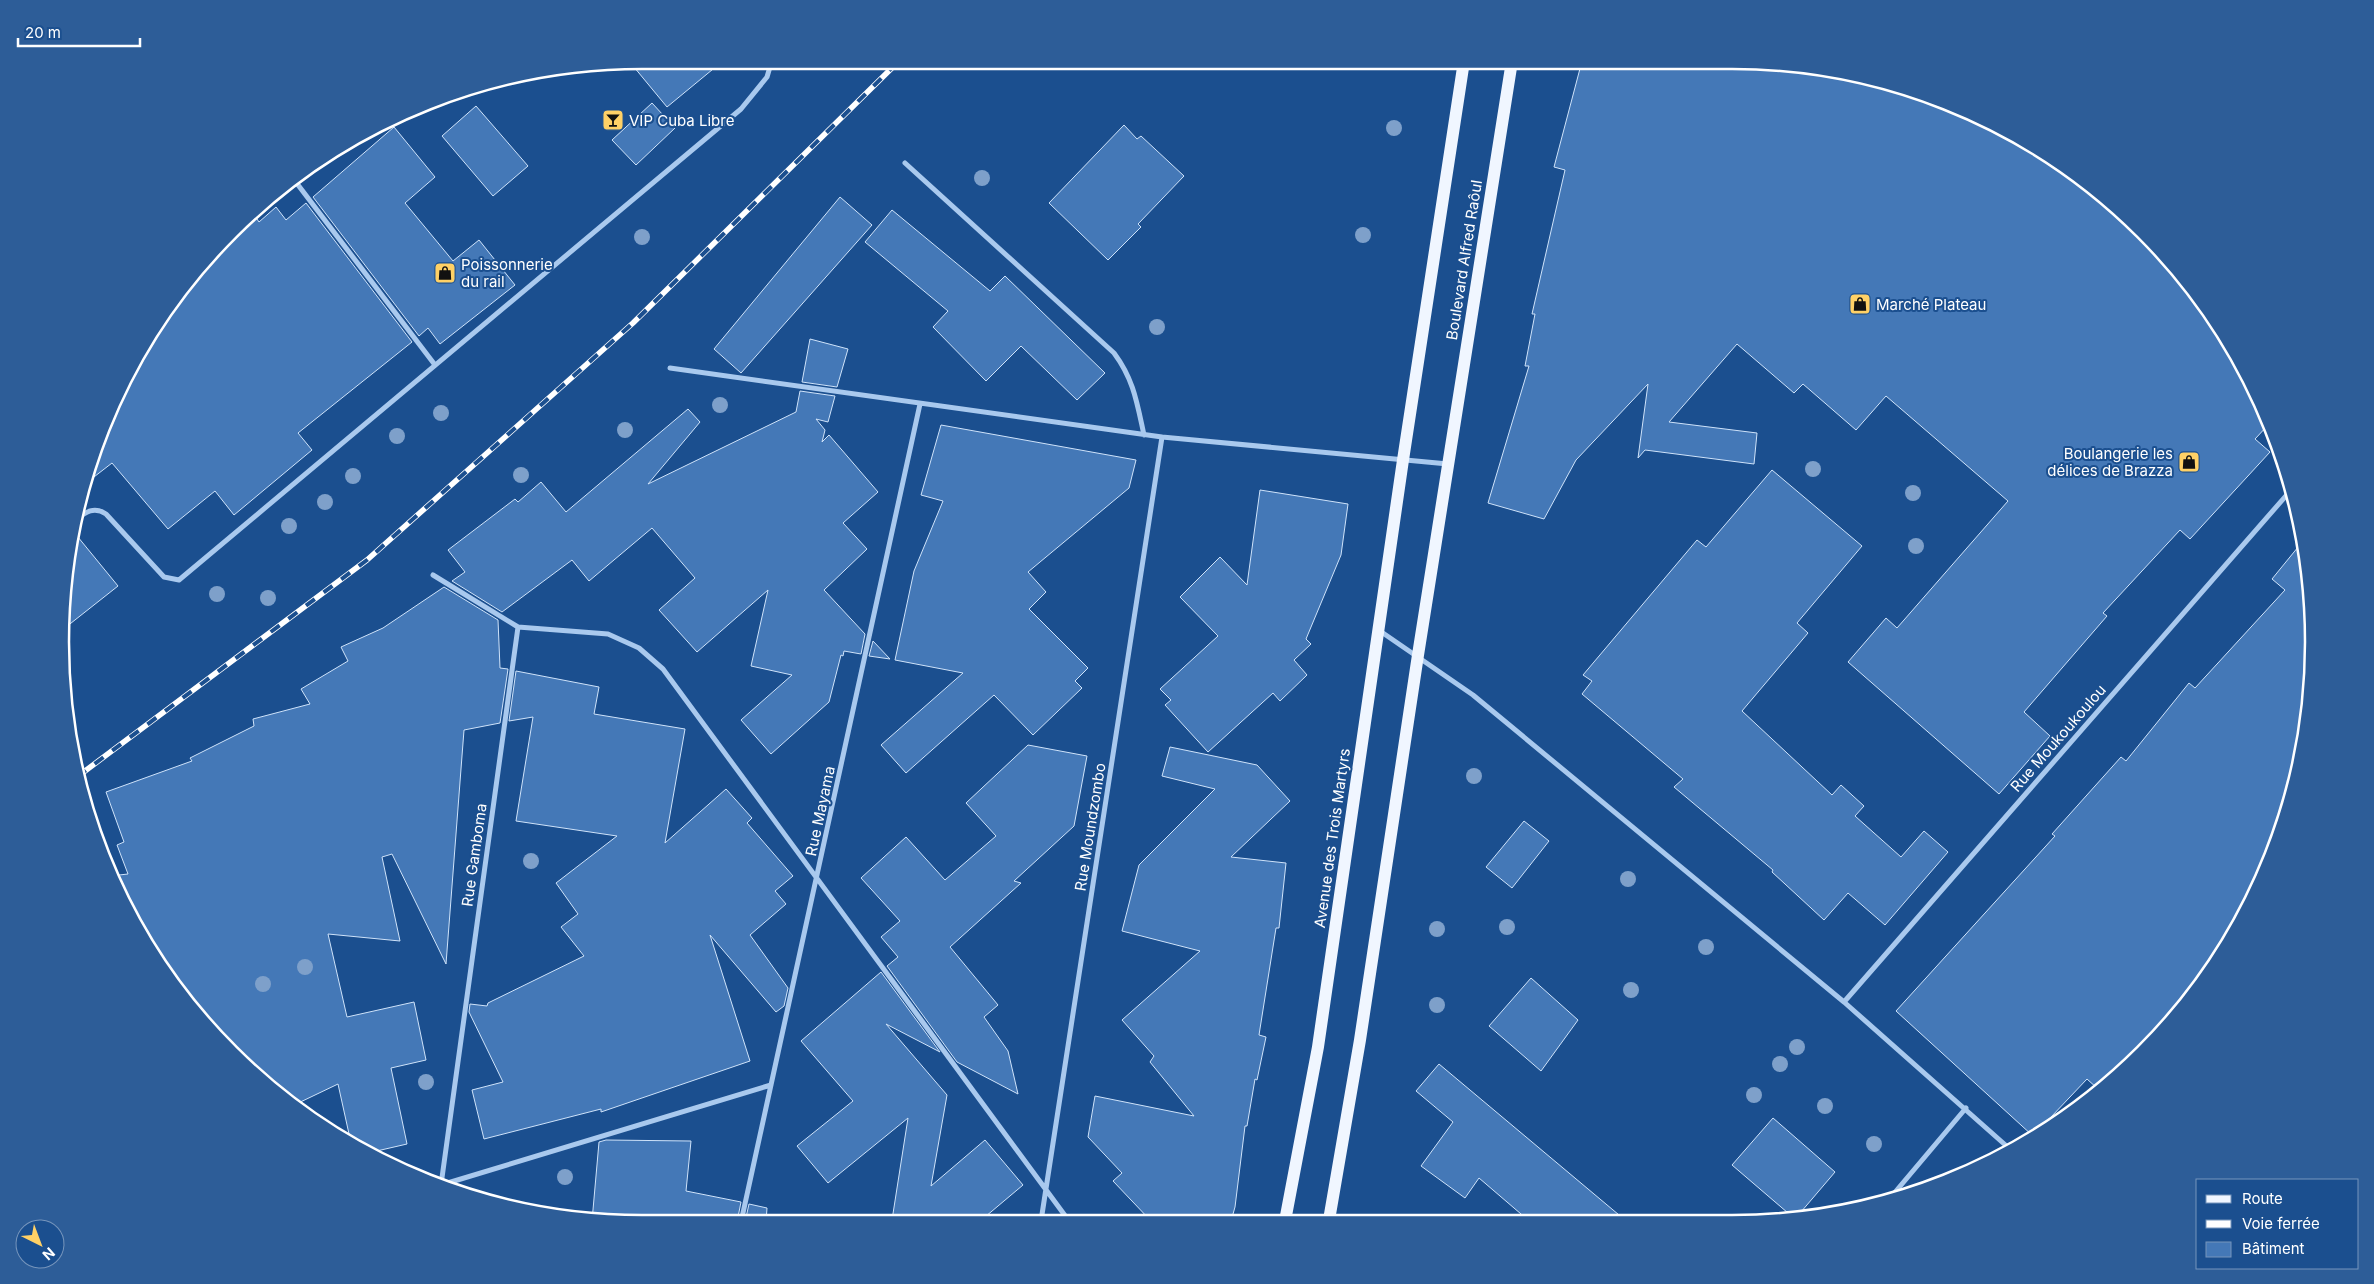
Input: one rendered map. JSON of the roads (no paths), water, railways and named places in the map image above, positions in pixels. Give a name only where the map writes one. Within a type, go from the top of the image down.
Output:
[{"type":"main road","name":"Boulevard Alfred Raôul","points":[[1404,460],[1463,69]]},
{"type":"main road","name":"Boulevard Alfred Raôul","points":[[1448,464],[1511,69]]},
{"type":"main road","name":"Avenue des Trois Martyrs","points":[[1286,1215],[1318,1047],[1404,460]]},
{"type":"main road","points":[[1330,1215],[1360,1040],[1448,464]]},
{"type":"street","points":[[84,514],[87,511],[100,510],[106,514],[164,577],[179,580],[741,109],[767,77],[769,69]]},
{"type":"street","points":[[905,163],[1114,353],[1127,371],[1135,390],[1144,435]]},
{"type":"street","points":[[297,184],[435,365]]},
{"type":"street","points":[[670,368],[1144,435],[1448,464]]},
{"type":"street","name":"Rue Mayama","points":[[743,1215],[818,880],[920,404]]},
{"type":"street","name":"Rue Moundzombo","points":[[1042,1215],[1162,437]]},
{"type":"street","name":"Rue Moukoukoulou","points":[[1844,1002],[2286,495]]},
{"type":"street","points":[[433,575],[518,626],[608,634],[639,648],[663,669],[1064,1215]]},
{"type":"street","name":"Rue Gamboma","points":[[442,1179],[518,626]]},
{"type":"street","points":[[1379,631],[1418,655],[1473,695],[1844,1002],[2006,1145]]},
{"type":"street","points":[[450,1182],[771,1084]]},
{"type":"street","points":[[1897,1191],[1966,1108]]},
{"type":"railway","points":[[84,772],[367,560],[633,323],[891,69]]},
{"type":"place","name":"VIP Cuba Libre","points":[[613,120]]},
{"type":"place","name":"Poissonnerie du rail","points":[[445,273]]},
{"type":"place","name":"Marché Plateau","points":[[1860,304]]},
{"type":"place","name":"Boulangerie les délices de Brazza","points":[[2189,462]]}]
